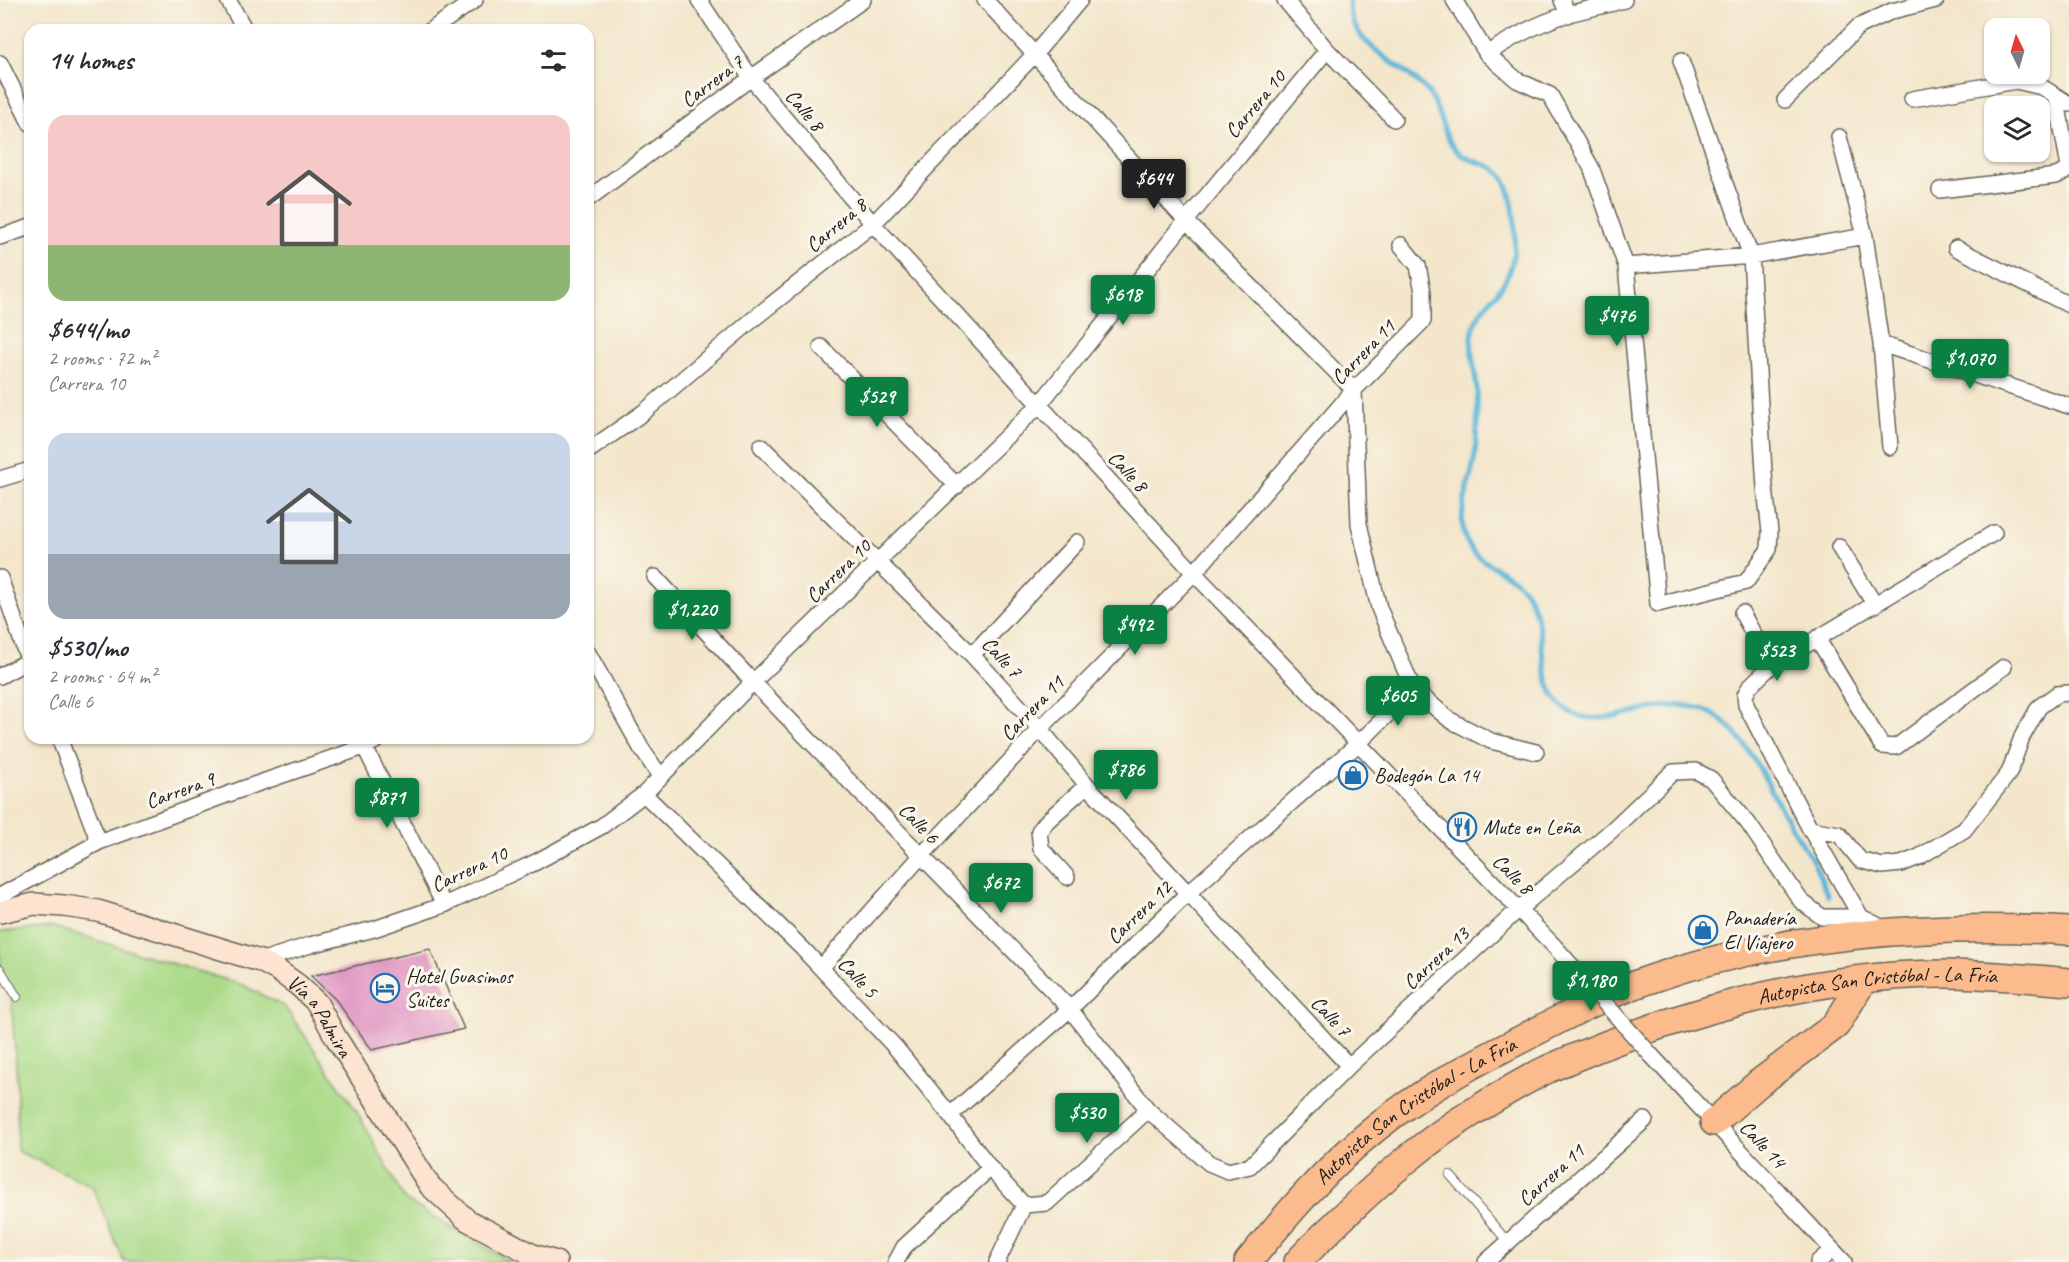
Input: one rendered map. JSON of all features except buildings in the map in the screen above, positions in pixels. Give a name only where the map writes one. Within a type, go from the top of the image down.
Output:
[{"type":"highway","name":"Autopista San Cristóbal - La Fría","points":[[1248,1262],[1290,1210],[1334,1166],[1375,1129],[1422,1094],[1561,1018],[1645,980],[1699,963],[1795,945],[1891,931],[2000,928],[2069,932]]},
{"type":"highway","name":"Autopista San Cristóbal - La Fría","points":[[1299,1262],[1377,1185],[1421,1147],[1472,1112],[1547,1070],[1660,1024],[1729,1005],[1808,988],[1864,980],[1941,974],[2007,976],[2069,982]]},
{"type":"highway","points":[[1714,1122],[1759,1083],[1836,1025],[1864,980]]},
{"type":"street","points":[[228,0],[242,24]]},
{"type":"street","points":[[435,24],[451,7],[475,0]]},
{"type":"street","name":"Calle 8","points":[[699,0],[751,78],[873,224],[1194,573],[1555,946],[1652,1055]]},
{"type":"street","name":"Carrera 7","points":[[594,195],[751,78],[863,0]]},
{"type":"street","points":[[985,0],[1186,220],[1354,390],[1359,524],[1379,608],[1413,689],[1450,720],[1491,741],[1536,752]]},
{"type":"street","name":"Carrera 8","points":[[594,447],[644,412],[757,316],[873,224],[1034,55],[1080,0]]},
{"type":"street","points":[[1285,0],[1327,50],[1394,119]]},
{"type":"street","points":[[1454,0],[1487,54],[1517,80],[1550,95],[1591,167],[1626,266],[1658,604],[1746,582],[1769,549],[1770,532],[1765,488],[1751,256],[1681,62]]},
{"type":"street","points":[[1487,54],[1565,7],[1624,0]]},
{"type":"street","points":[[1785,100],[1858,27],[1892,11],[1936,0]]},
{"type":"street","name":"Carrera 10","points":[[260,961],[310,945],[374,929],[444,905],[536,862],[602,826],[644,794],[753,682],[1039,405],[1186,220],[1327,50]]},
{"type":"street","points":[[0,63],[24,111]]},
{"type":"street","points":[[1912,99],[2016,81],[2042,87],[2069,104]]},
{"type":"street","points":[[1940,190],[2056,176],[2069,169],[2056,96]]},
{"type":"street","points":[[1839,136],[1866,236],[1881,344],[1890,447]]},
{"type":"street","points":[[0,237],[24,229]]},
{"type":"street","points":[[1626,266],[1751,256],[1866,236]]},
{"type":"street","name":"Carrera 11","points":[[821,968],[922,855],[1040,729],[1194,573],[1354,390],[1423,321],[1423,292],[1418,266],[1401,245]]},
{"type":"street","points":[[1956,248],[2069,305]]},
{"type":"street","points":[[1881,344],[2069,406]]},
{"type":"street","points":[[821,347],[957,486]]},
{"type":"street","name":"Calle 7","points":[[761,446],[972,655],[1040,729],[1087,785],[1349,1066]]},
{"type":"street","points":[[0,479],[24,472]]},
{"type":"street","points":[[1891,931],[1862,918],[1810,830],[1746,705],[1745,695],[1750,686],[1771,666],[1994,533]]},
{"type":"street","points":[[972,655],[1077,542]]},
{"type":"street","points":[[1839,547],[1875,604]]},
{"type":"street","name":"Calle 6","points":[[655,577],[753,682],[1070,1009],[1148,1110],[1209,1163],[1228,1172]]},
{"type":"street","points":[[0,579],[24,645]]},
{"type":"street","points":[[1742,613],[1771,666]]},
{"type":"street","points":[[1817,638],[1882,746],[1896,747],[2004,667]]},
{"type":"street","points":[[594,664],[641,748],[660,776]]},
{"type":"street","points":[[0,676],[24,665]]},
{"type":"street","name":"Carrera 12","points":[[950,1115],[1070,1009],[1188,893],[1359,743],[1413,689]]},
{"type":"street","points":[[1810,830],[1839,834],[1860,860],[1882,866],[1901,864],[1919,857],[1964,830],[2009,773],[2022,737],[2039,707],[2057,694],[2069,693]]},
{"type":"street","points":[[61,744],[99,842]]},
{"type":"street","name":"Carrera 9","points":[[0,896],[99,842],[357,744]]},
{"type":"street","points":[[363,744],[444,905]]},
{"type":"street","name":"Carrera 13","points":[[1228,1172],[1250,1166],[1349,1066],[1519,909],[1612,830],[1673,772],[1696,771],[1711,779],[1748,823],[1794,891],[1822,917],[1862,918]]},
{"type":"street","points":[[1067,878],[1041,848],[1039,831],[1087,785]]},
{"type":"street","name":"Calle 5","points":[[644,794],[821,968],[896,1048],[990,1168],[1024,1205]]},
{"type":"street","name":"Vía a Palmira","points":[[0,912],[34,904],[98,911],[260,961],[298,985],[317,1003],[335,1036],[430,1186],[467,1220],[533,1255],[556,1262]]},
{"type":"street","name":"Calle 14","points":[[1652,1055],[1844,1262]]},
{"type":"street","points":[[997,1262],[1024,1205],[1047,1203],[1148,1110]]},
{"type":"street","name":"Carrera 11","points":[[1486,1262],[1645,1120]]},
{"type":"street","points":[[896,1262],[904,1247],[990,1168]]},
{"type":"street","points":[[1818,1262],[1832,1250]]},
{"type":"lane","points":[[0,969],[16,997]]},
{"type":"lane","points":[[1450,1175],[1508,1242]]},
{"type":"green space","points":[[53,927],[243,985],[285,1007],[357,1112],[405,1200],[510,1262],[124,1262],[92,1186],[17,1151],[17,1080],[11,996],[0,978],[0,932]]},
{"type":"waterway","points":[[1349,0],[1351,16],[1357,30],[1378,52],[1428,92],[1436,106],[1444,130],[1457,151],[1471,160],[1492,167],[1503,178],[1514,212],[1514,252],[1507,277],[1478,316],[1472,335],[1477,385],[1477,416],[1475,454],[1462,521],[1467,542],[1477,555],[1521,585],[1528,595],[1538,622],[1548,681],[1561,705],[1572,713],[1582,717],[1604,718],[1660,707],[1687,706],[1700,708],[1713,714],[1736,733],[1755,760],[1785,816],[1814,863],[1828,896]]},
{"type":"place","name":"Bodegón La 14","points":[[1353,775]]},
{"type":"place","name":"Mute en Leña","points":[[1462,827]]},
{"type":"place","name":"Panadería El Viajero","points":[[1703,930]]},
{"type":"place","name":"Hotel Guasimos Suites","points":[[385,988]]}]
